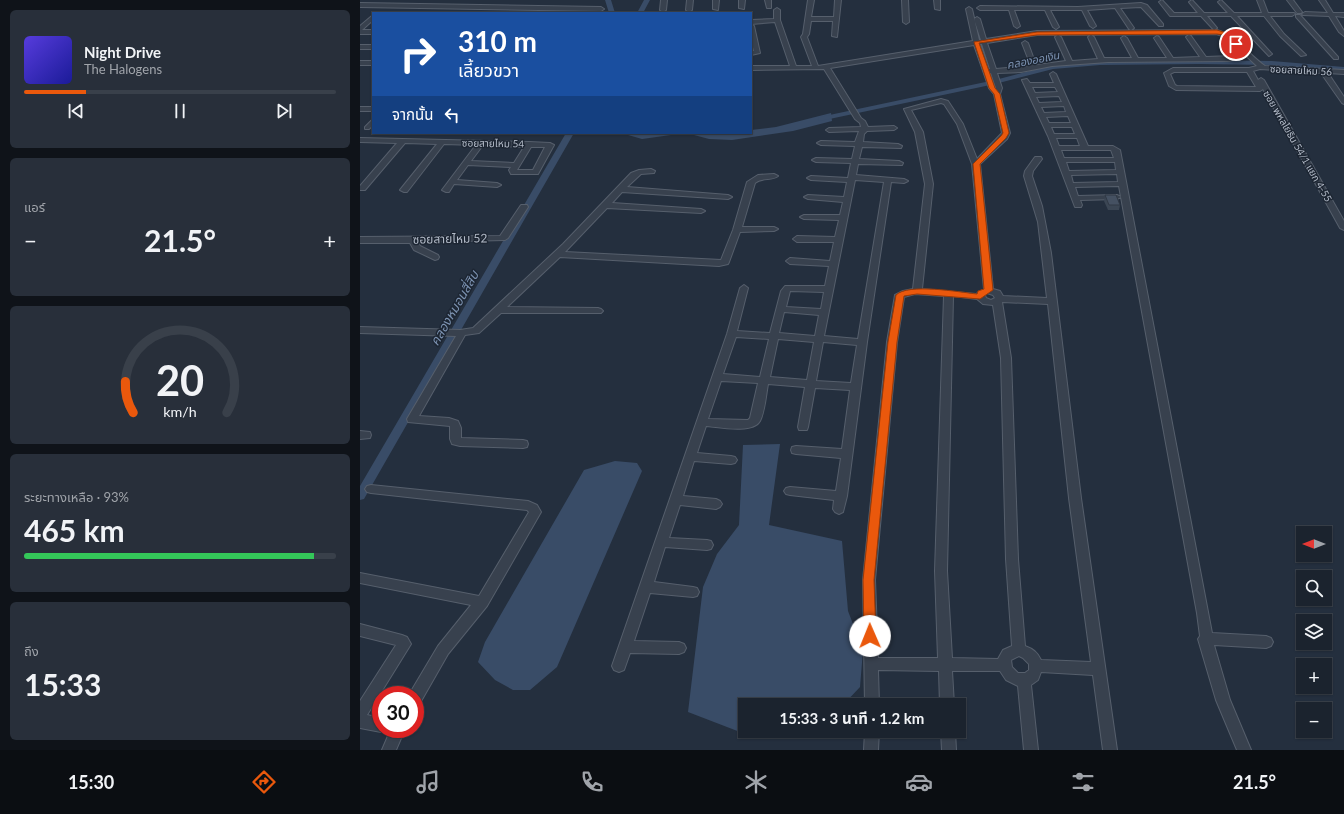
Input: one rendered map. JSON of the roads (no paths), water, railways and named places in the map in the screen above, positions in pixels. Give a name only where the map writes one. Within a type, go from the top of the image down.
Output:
[{"type":"street","points":[[360,4],[364,0]]},
{"type":"street","points":[[392,5],[398,0]]},
{"type":"street","points":[[425,6],[432,0]]},
{"type":"street","points":[[459,7],[466,0]]},
{"type":"street","points":[[493,7],[499,0]]},
{"type":"street","points":[[526,8],[532,0]]},
{"type":"street","points":[[560,8],[566,0]]},
{"type":"street","points":[[663,10],[664,0]]},
{"type":"street","points":[[689,10],[690,0]]},
{"type":"street","points":[[716,0],[716,9]]},
{"type":"street","points":[[742,0],[742,8]]},
{"type":"street","points":[[768,0],[769,7]]},
{"type":"street","points":[[811,0],[806,34],[804,37],[816,68]]},
{"type":"street","points":[[835,36],[838,0]]},
{"type":"street","points":[[905,0],[906,22]]},
{"type":"street","points":[[937,0],[938,9]]},
{"type":"street","points":[[976,164],[1004,137],[1006,133],[997,94],[987,74],[976,42],[973,7],[978,0]]},
{"type":"street","points":[[1017,0],[1021,9]]},
{"type":"street","points":[[1260,0],[1265,13],[1282,34],[1303,55]]},
{"type":"street","points":[[1290,0],[1315,36],[1336,58]]},
{"type":"street","points":[[1322,0],[1332,15],[1337,27],[1344,34]]},
{"type":"street","points":[[1162,2],[1177,21]]},
{"type":"street","points":[[1192,2],[1214,28]]},
{"type":"street","points":[[1222,2],[1269,54]]},
{"type":"street","points":[[360,4],[601,9]]},
{"type":"street","points":[[1116,6],[1131,28]]},
{"type":"street","points":[[973,7],[1047,9],[1144,6],[1161,25]]},
{"type":"street","points":[[973,7],[999,86],[997,94]]},
{"type":"street","points":[[1011,8],[1017,26]]},
{"type":"street","points":[[1083,8],[1093,26]]},
{"type":"street","points":[[1047,9],[1056,27]]},
{"type":"street","points":[[777,10],[777,20],[794,68]]},
{"type":"street","points":[[1172,15],[1265,13],[1344,15]]},
{"type":"street","points":[[360,29],[372,18]]},
{"type":"street","points":[[808,19],[837,19]]},
{"type":"street","points":[[752,22],[777,20]]},
{"type":"street","points":[[360,32],[372,32]]},
{"type":"street","points":[[752,68],[816,68],[1037,33],[1217,32],[1228,36],[1261,67]]},
{"type":"street","points":[[1058,37],[1069,62]]},
{"type":"street","points":[[1091,37],[1102,60]]},
{"type":"street","points":[[1189,37],[1203,58]]},
{"type":"street","points":[[1124,38],[1136,59]]},
{"type":"street","points":[[1157,38],[1170,58]]},
{"type":"street","points":[[987,74],[1069,62],[1170,58],[1229,59],[1237,57],[1223,41]]},
{"type":"street","points":[[752,53],[757,52],[753,42]]},
{"type":"street","points":[[1025,43],[1034,67]]},
{"type":"street","points":[[360,47],[372,47]]},
{"type":"street","points":[[360,63],[372,63]]},
{"type":"street","points":[[826,66],[856,117],[855,123],[861,130]]},
{"type":"street","name":"ซอยสายไหม 56","points":[[1249,70],[1260,89],[1176,88],[1172,86],[1167,73],[1173,70],[1249,70],[1261,67],[1344,72]]},
{"type":"street","name":"ซอย พหลโยธิน 54/1 แยก 4-55","points":[[1261,67],[1257,72],[1265,89],[1344,228]]},
{"type":"street","points":[[1323,71],[1344,102]]},
{"type":"street","points":[[1053,74],[1085,148]]},
{"type":"street","points":[[1058,85],[1026,83],[1052,136],[1077,202],[1124,197]]},
{"type":"street","points":[[1032,95],[1062,94]]},
{"type":"street","points":[[917,291],[929,184],[919,132],[906,109],[941,101],[946,102],[960,124],[976,164],[989,290]]},
{"type":"street","points":[[1037,104],[1066,104]]},
{"type":"street","points":[[360,109],[372,109]]},
{"type":"street","points":[[1042,115],[1070,114]]},
{"type":"street","points":[[367,128],[372,122]]},
{"type":"street","points":[[1047,125],[1075,125]]},
{"type":"street","points":[[829,130],[894,128]]},
{"type":"street","points":[[803,427],[824,312],[861,130]]},
{"type":"street","points":[[1052,136],[1080,136]]},
{"type":"street","points":[[362,188],[403,141]]},
{"type":"street","name":"ซอยสายไหม 54","points":[[362,142],[403,141],[529,144],[548,145],[550,147],[535,172],[514,172],[513,170],[529,144]]},
{"type":"street","points":[[404,190],[442,142]]},
{"type":"street","points":[[446,190],[481,143]]},
{"type":"street","points":[[821,143],[898,146]]},
{"type":"street","points":[[1056,148],[1113,148],[1116,150],[1203,613],[1205,639],[1218,683],[1244,750]]},
{"type":"street","points":[[1038,159],[1028,171],[1028,176],[1037,202],[1044,237],[1075,498],[1110,750]]},
{"type":"street","points":[[816,160],[899,163]]},
{"type":"street","points":[[1061,160],[1117,160]]},
{"type":"street","points":[[467,163],[515,165]]},
{"type":"street","points":[[360,330],[461,333],[476,331],[558,254],[634,175],[651,171]]},
{"type":"street","points":[[1066,173],[1120,172]]},
{"type":"street","points":[[558,254],[719,263],[725,262],[737,230],[751,182],[758,177],[774,176]]},
{"type":"street","points":[[811,178],[851,178],[904,181]]},
{"type":"street","points":[[839,509],[862,342],[888,180]]},
{"type":"street","points":[[452,182],[497,185]]},
{"type":"street","points":[[1070,185],[1122,184]]},
{"type":"street","points":[[619,189],[728,197]]},
{"type":"street","points":[[808,198],[847,200]]},
{"type":"street","points":[[605,205],[701,211]]},
{"type":"street","name":"ซอยสายไหม 52","points":[[360,240],[502,238],[524,207]]},
{"type":"street","points":[[804,217],[843,218]]},
{"type":"street","points":[[737,230],[774,230]]},
{"type":"street","points":[[797,238],[839,240]]},
{"type":"street","points":[[413,240],[417,248],[435,257]]},
{"type":"street","points":[[790,261],[834,264]]},
{"type":"street","points":[[618,666],[732,334],[744,288]]},
{"type":"street","points":[[702,422],[746,425],[755,420],[785,291],[788,288],[829,289]]},
{"type":"street","points":[[980,297],[981,293],[989,290],[997,293],[1006,358],[1012,559],[1019,650]]},
{"type":"street","points":[[872,698],[869,580],[892,342],[900,295],[906,292],[917,291],[980,297],[988,303],[998,300],[1052,301]]},
{"type":"street","points":[[946,698],[941,571],[949,294]]},
{"type":"street","points":[[780,309],[824,312]]},
{"type":"street","points":[[498,310],[598,312]]},
{"type":"street","points":[[461,333],[412,419],[449,422],[454,424],[456,428],[455,438],[460,442],[523,444]]},
{"type":"street","points":[[732,334],[862,342]]},
{"type":"street","points":[[717,377],[856,387]]},
{"type":"street","points":[[796,450],[847,454]]},
{"type":"street","points":[[690,457],[731,460]]},
{"type":"street","points":[[371,489],[528,506],[533,508],[535,512],[482,602],[443,650],[422,686]]},
{"type":"street","points":[[790,491],[841,496]]},
{"type":"street","points":[[676,500],[716,504]]},
{"type":"street","points":[[661,542],[707,545]]},
{"type":"street","points":[[360,578],[482,602]]},
{"type":"street","points":[[646,586],[693,592]]},
{"type":"street","points":[[360,630],[396,639],[402,641],[404,644],[360,714]]},
{"type":"street","points":[[1205,639],[1266,642]]},
{"type":"street","points":[[625,647],[679,648]]},
{"type":"street","points":[[1019,650],[1031,655],[1037,666],[1032,677],[1024,680],[1011,676],[1006,671],[1004,665],[1008,654],[1019,650]]},
{"type":"street","points":[[871,664],[1004,665]]},
{"type":"street","points":[[1037,666],[1099,669]]},
{"type":"street","points":[[1024,680],[1031,750]]},
{"type":"street","points":[[360,721],[372,723]]},
{"type":"street","points":[[389,750],[394,738]]},
{"type":"street","points":[[871,750],[872,738]]},
{"type":"street","points":[[948,738],[949,750]]},
{"type":"water","points":[[831,113],[832,121],[793,131],[732,140],[709,139],[694,135],[671,135],[642,139],[628,134],[752,134],[752,130],[776,127]]},
{"type":"water","points":[[780,444],[769,525],[842,541],[848,611],[863,650],[860,687],[850,698],[738,698],[738,731],[688,712],[703,587],[717,554],[739,525],[743,445]]},
{"type":"water","points":[[615,461],[637,463],[642,471],[557,667],[530,690],[513,690],[495,680],[478,662],[485,642],[584,470]]},
{"type":"waterway","points":[[608,0],[612,12]]},
{"type":"waterway","name":"คลองหมอนสี่สิบ","points":[[641,12],[647,0]]},
{"type":"waterway","name":"คลองออเงิน","points":[[820,119],[995,82],[1053,67],[1100,63],[1199,62],[1272,63],[1344,69]]},
{"type":"waterway","name":"คลองหมอนสี่สิบ","points":[[360,496],[569,134]]}]
